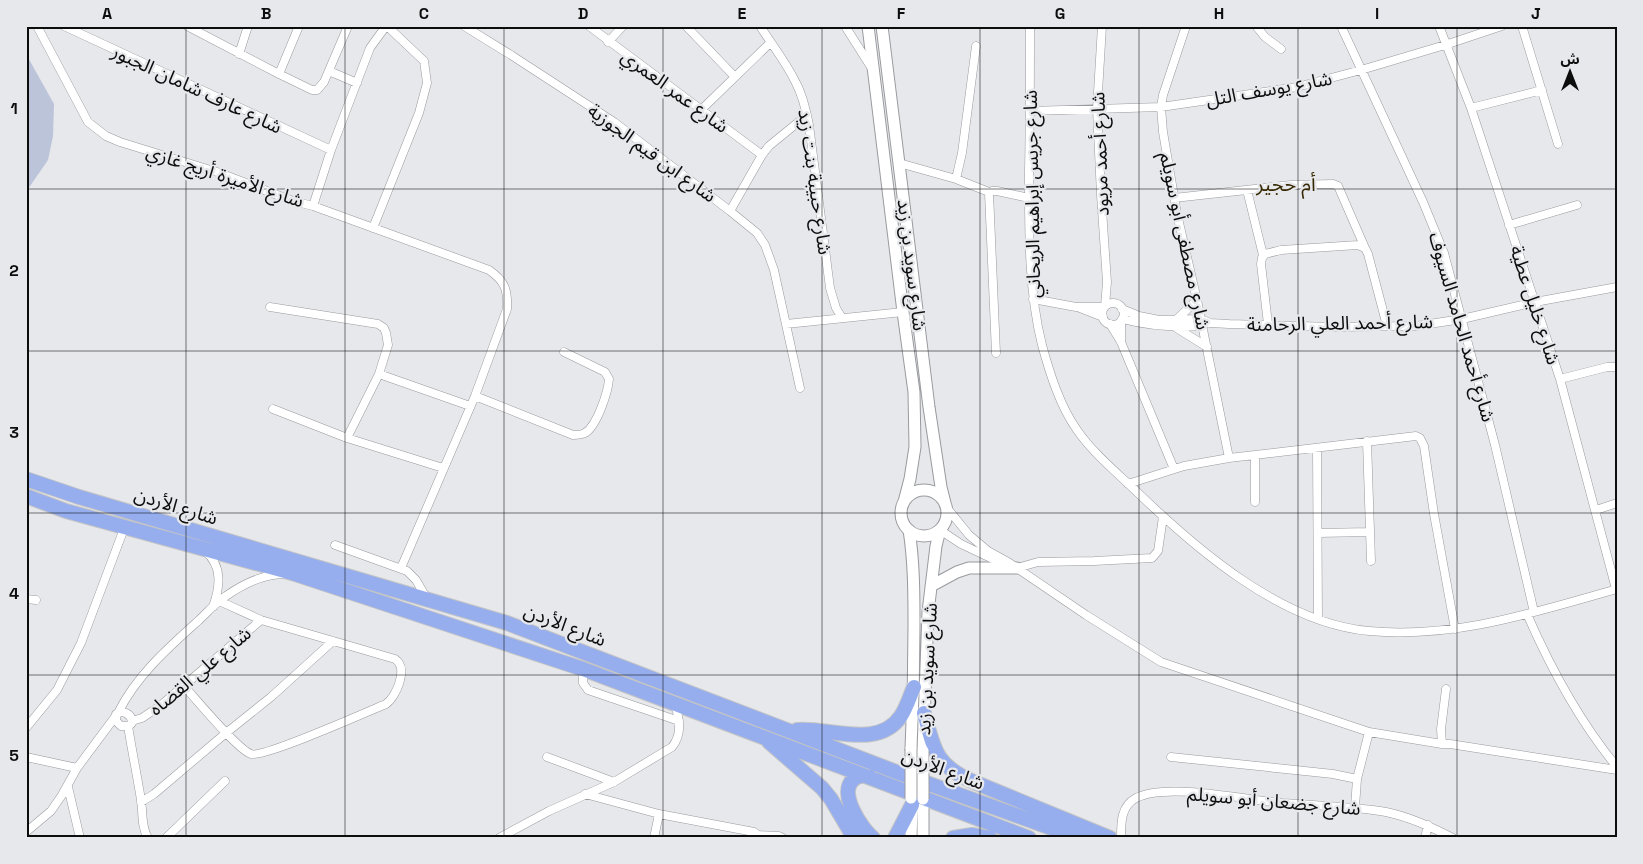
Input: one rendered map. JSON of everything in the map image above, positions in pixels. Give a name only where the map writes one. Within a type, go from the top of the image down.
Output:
[{"type":"highway","name":"شارع الأردن","points":[[26,479],[79,498],[507,623],[924,782],[1079,838]]},
{"type":"highway","name":"شارع الأردن","points":[[26,496],[66,511],[292,573],[583,669],[1030,838]]},
{"type":"highway","points":[[790,731],[808,730],[859,734],[878,732],[893,725],[901,716],[914,687]]},
{"type":"highway","points":[[924,713],[936,753],[941,761],[953,772],[968,780],[1110,838]]},
{"type":"highway","points":[[763,736],[832,799],[854,838]]},
{"type":"highway","points":[[870,777],[863,775],[857,777],[852,782],[849,790],[850,801],[856,816],[864,829],[873,838]]},
{"type":"highway","points":[[895,838],[915,801]]},
{"type":"highway","points":[[952,838],[972,835],[990,838]]},
{"type":"main road","name":"شارع سويد بن زيد","points":[[868,26],[915,414],[914,452],[904,502]]},
{"type":"main road","name":"شارع سويد بن زيد","points":[[882,26],[929,407],[940,486],[946,505]]},
{"type":"main road","points":[[929,490],[935,493],[946,505],[946,522],[934,534],[921,536],[909,530],[902,520],[904,502],[915,492],[929,490]]},
{"type":"main road","name":"شارع سويد بن زيد","points":[[909,530],[912,549],[914,595],[914,687],[917,750],[911,838]]},
{"type":"main road","name":"شارع سويد بن زيد","points":[[917,750],[924,713],[931,586],[940,530]]},
{"type":"main road","points":[[931,586],[968,568],[1017,568]]},
{"type":"main road","name":"شارع سويد بن زيد","points":[[915,801],[924,838]]},
{"type":"street","name":"شارع الأميرة أريج غازي","points":[[37,26],[88,122],[106,136],[217,172],[293,201],[313,206],[331,150],[370,48],[387,26]]},
{"type":"street","name":"شارع عارف شامان الجبور","points":[[64,26],[331,150]]},
{"type":"street","points":[[187,26],[306,88],[317,90],[324,82],[348,26]]},
{"type":"street","points":[[239,54],[248,26]]},
{"type":"street","points":[[279,74],[299,26]]},
{"type":"street","points":[[373,228],[419,112],[427,83],[424,62],[387,26]]},
{"type":"street","name":"شارع ابن قيم الجوزية","points":[[464,26],[614,122],[730,210],[757,233],[765,245],[774,270],[800,388]]},
{"type":"street","name":"شارع عمر العمري","points":[[589,26],[762,155]]},
{"type":"street","points":[[608,42],[623,26]]},
{"type":"street","points":[[686,26],[735,77]]},
{"type":"street","name":"شارع حبيبة بنت زيد","points":[[760,26],[785,62],[797,84],[806,114],[830,288],[836,308],[842,318]]},
{"type":"street","points":[[845,26],[872,68]]},
{"type":"street","name":"شارع جريس إبراهيم الريحاني","points":[[1030,26],[1030,245],[1033,299],[1041,342],[1060,398],[1070,418],[1078,431],[1100,457],[1128,484],[1163,517],[1253,586],[1285,605],[1318,620],[1344,627],[1369,631],[1443,631],[1530,614],[1617,589]]},
{"type":"street","name":"شارع أحمد مريود","points":[[1102,26],[1097,109],[1107,282],[1105,307]]},
{"type":"street","name":"شارع مصطفى أبو سويلم","points":[[1186,26],[1166,83],[1161,107],[1163,132],[1174,198],[1204,323],[1229,458]]},
{"type":"street","points":[[1256,26],[1271,42],[1282,49]]},
{"type":"street","name":"شارع أحمد الحامد السيوف","points":[[1341,26],[1433,224],[1444,253],[1495,445],[1530,614],[1548,661],[1576,711],[1597,743],[1617,768]]},
{"type":"street","name":"شارع خليل عطية","points":[[1439,26],[1471,108],[1560,379],[1617,589]]},
{"type":"street","name":"شارع يوسف التل","points":[[1030,111],[1161,107],[1297,87],[1446,45],[1502,26]]},
{"type":"street","points":[[1522,26],[1558,144]]},
{"type":"street","points":[[701,110],[770,43]]},
{"type":"street","points":[[956,179],[962,153],[976,46]]},
{"type":"street","points":[[329,71],[357,83]]},
{"type":"street","points":[[1471,108],[1542,90]]},
{"type":"street","points":[[730,210],[762,155],[774,141],[806,114]]},
{"type":"street","points":[[899,163],[956,179],[990,192],[997,191],[1029,198]]},
{"type":"street","points":[[1174,198],[1328,183],[1338,186],[1368,254],[1387,326]]},
{"type":"street","points":[[1247,190],[1263,255],[1261,264],[1268,324]]},
{"type":"street","points":[[990,192],[996,354]]},
{"type":"street","points":[[1509,225],[1576,205]]},
{"type":"street","points":[[313,206],[489,270],[498,276],[508,296],[507,309],[475,396],[401,568]]},
{"type":"street","points":[[1263,255],[1271,251],[1295,248],[1358,245],[1365,248]]},
{"type":"street","name":"شارع أحمد مريود","points":[[1107,282],[1115,303]]},
{"type":"street","name":"شارع أحمد العلي الرحامنة","points":[[1121,320],[1153,326],[1204,323],[1334,327],[1425,325],[1617,287]]},
{"type":"street","points":[[1033,299],[1076,307],[1102,317],[1110,324],[1121,342],[1174,469]]},
{"type":"street","points":[[1175,324],[1197,300]]},
{"type":"street","points":[[1102,317],[1105,307],[1110,303],[1115,303],[1122,309],[1121,342]]},
{"type":"street","points":[[270,307],[378,324],[384,328],[388,345],[379,374],[348,438]]},
{"type":"street","points":[[1076,307],[1105,307]]},
{"type":"street","name":"شارع أحمد العلي الرحامنة","points":[[1122,309],[1139,316],[1175,324],[1207,347]]},
{"type":"street","points":[[786,324],[902,312]]},
{"type":"street","points":[[1110,324],[1115,324],[1121,320]]},
{"type":"street","points":[[475,396],[578,436],[586,432],[594,422],[609,385],[609,379],[605,372],[564,352]]},
{"type":"street","points":[[1560,379],[1607,367],[1617,367]]},
{"type":"street","points":[[379,374],[470,406]]},
{"type":"street","points":[[274,409],[348,438],[443,468]]},
{"type":"street","points":[[1128,484],[1174,469],[1229,458],[1411,436],[1420,438],[1424,446],[1455,629]]},
{"type":"street","points":[[1367,441],[1370,562]]},
{"type":"street","points":[[1317,448],[1318,620]]},
{"type":"street","points":[[1255,456],[1255,502]]},
{"type":"street","points":[[1596,510],[1617,503]]},
{"type":"street","points":[[946,505],[979,545],[1161,662],[1369,732],[1617,768]]},
{"type":"street","points":[[940,530],[961,544],[1017,568],[1038,562],[1152,558],[1158,552],[1163,517]]},
{"type":"street","points":[[26,728],[57,690],[81,643],[125,526]]},
{"type":"street","points":[[1318,533],[1369,532]]},
{"type":"street","points":[[335,545],[401,568],[412,575],[427,599]]},
{"type":"street","points":[[201,549],[216,564],[219,574],[216,602]]},
{"type":"street","points":[[26,832],[51,811],[68,786],[77,768],[116,715],[135,684],[178,638],[216,602],[238,589],[269,575],[292,573]]},
{"type":"street","points":[[26,599],[36,600]]},
{"type":"street","points":[[216,602],[261,620]]},
{"type":"street","name":"شارع علي القضاه","points":[[130,724],[149,714],[261,620],[395,659],[400,664],[402,672],[394,697],[386,704],[268,752],[249,753],[226,733]]},
{"type":"street","points":[[141,802],[154,794],[271,697],[333,641]]},
{"type":"street","points":[[583,669],[583,683],[588,690],[679,721]]},
{"type":"street","points":[[184,686],[226,733]]},
{"type":"street","points":[[1442,744],[1441,729],[1446,689]]},
{"type":"street","points":[[499,838],[549,811],[614,782],[672,747],[678,738],[679,721],[675,703]]},
{"type":"street","points":[[116,715],[122,712],[130,717],[143,824],[148,838]]},
{"type":"street","points":[[116,715],[118,724],[123,726],[130,724]]},
{"type":"street","points":[[1355,807],[1357,779],[1369,732]]},
{"type":"street","points":[[1171,756],[1333,774],[1357,779]]},
{"type":"street","points":[[26,757],[77,768]]},
{"type":"street","points":[[547,757],[614,782]]},
{"type":"street","points":[[166,838],[225,781]]},
{"type":"street","points":[[68,786],[80,838]]},
{"type":"street","name":"شارع جضعان أبو سويلم","points":[[1121,838],[1122,817],[1126,807],[1136,798],[1154,793],[1182,792],[1223,795],[1272,802],[1355,807],[1386,812],[1428,825],[1453,838]]},
{"type":"street","points":[[586,794],[659,814],[754,832],[761,836],[779,836],[783,838]]},
{"type":"street","points":[[654,838],[659,814]]},
{"type":"street","points":[[1425,838],[1428,825]]},
{"type":"shaded area","points":[[26,54],[54,104],[53,136],[48,160],[26,190]]},
{"type":"district","name":"أم حجير","points":[[1286,184]]}]
